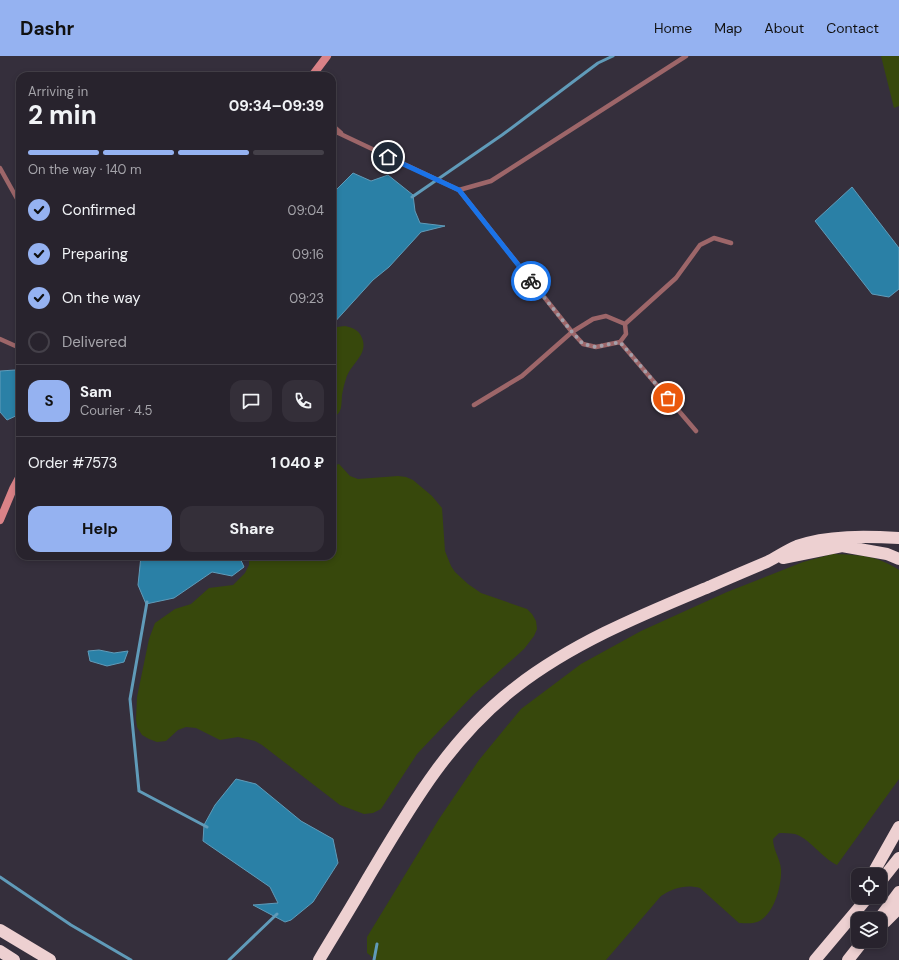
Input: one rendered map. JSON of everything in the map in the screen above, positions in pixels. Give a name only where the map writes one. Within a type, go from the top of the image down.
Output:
[{"type":"highway","points":[[319,960],[416,798],[454,747],[472,727],[516,687],[551,663],[590,640],[768,561],[797,546],[822,541],[859,537],[899,538]]},
{"type":"highway","points":[[768,561],[842,546],[887,554],[899,560]]},
{"type":"highway","points":[[876,868],[899,827]]},
{"type":"highway","points":[[887,873],[899,858]]},
{"type":"highway","points":[[884,912],[899,892]]},
{"type":"highway","points":[[844,926],[856,904]]},
{"type":"highway","points":[[815,960],[862,904]]},
{"type":"highway","points":[[887,920],[899,908]]},
{"type":"highway","points":[[0,930],[50,960]]},
{"type":"highway","points":[[851,957],[858,948]]},
{"type":"highway","points":[[0,952],[14,960]]},
{"type":"main road","points":[[315,72],[327,56]]},
{"type":"main road","points":[[0,520],[16,483]]},
{"type":"lane","points":[[459,190],[490,181],[686,56]]},
{"type":"lane","points":[[318,72],[319,67]]},
{"type":"lane","points":[[336,128],[346,137]]},
{"type":"lane","points":[[336,132],[459,190],[583,344],[596,347],[620,342],[626,334],[625,324]]},
{"type":"lane","points":[[336,135],[346,137]]},
{"type":"lane","points":[[0,168],[16,197]]},
{"type":"lane","points":[[625,324],[676,278],[700,246],[714,238],[731,243]]},
{"type":"lane","points":[[474,405],[522,376],[572,332],[594,319],[606,316],[625,324]]},
{"type":"lane","points":[[0,339],[16,346]]},
{"type":"lane","points":[[620,342],[696,431]]},
{"type":"green space","points":[[881,56],[899,56],[899,106],[894,108]]},
{"type":"green space","points":[[345,326],[357,331],[362,338],[363,349],[348,374],[344,385],[340,411],[336,416],[336,328]]},
{"type":"green space","points":[[339,464],[350,476],[358,479],[398,476],[413,480],[432,496],[442,508],[445,551],[455,572],[481,593],[527,609],[536,621],[537,629],[534,636],[524,649],[474,694],[417,754],[381,809],[373,813],[364,814],[340,805],[255,741],[238,737],[220,740],[196,728],[186,727],[178,730],[166,741],[157,742],[142,735],[137,727],[136,719],[137,697],[149,639],[155,623],[175,609],[191,604],[209,588],[233,585],[245,573],[249,565],[249,560],[336,560],[336,465]]},
{"type":"green space","points":[[833,554],[867,557],[883,561],[899,570],[899,779],[837,865],[831,862],[800,836],[795,834],[779,833],[773,839],[781,869],[780,883],[776,899],[763,919],[755,923],[739,923],[700,888],[690,886],[680,888],[661,896],[606,960],[376,960],[367,953],[367,937],[439,819],[479,760],[521,709],[581,664],[641,631],[727,592],[803,562]]},
{"type":"water","points":[[353,173],[371,181],[388,175],[413,195],[415,211],[420,223],[445,226],[421,232],[389,267],[373,280],[336,321],[336,190]]},
{"type":"water","points":[[852,187],[899,248],[899,289],[889,297],[872,294],[815,221]]},
{"type":"water","points":[[16,370],[16,416],[7,420],[0,412],[0,371]]},
{"type":"water","points":[[141,560],[241,560],[244,567],[232,576],[212,572],[174,598],[146,604],[138,585]]},
{"type":"water","points":[[99,650],[114,653],[128,651],[124,662],[107,666],[90,661],[88,651]]},
{"type":"water","points":[[236,779],[256,784],[301,821],[333,839],[338,863],[313,902],[291,920],[285,922],[253,905],[278,903],[270,887],[203,841],[204,825],[215,805]]},
{"type":"waterway","points":[[412,197],[502,135],[598,63],[613,56]]},
{"type":"waterway","points":[[147,602],[130,699],[139,791],[207,827]]},
{"type":"waterway","points":[[0,877],[71,925],[131,960]]},
{"type":"waterway","points":[[229,960],[277,914]]},
{"type":"waterway","points":[[374,960],[377,944]]},
{"type":"way so far","points":[[531,281],[583,344],[596,347],[620,342],[668,398]]},
{"type":"route","points":[[388,157],[459,190],[531,281]]}]
